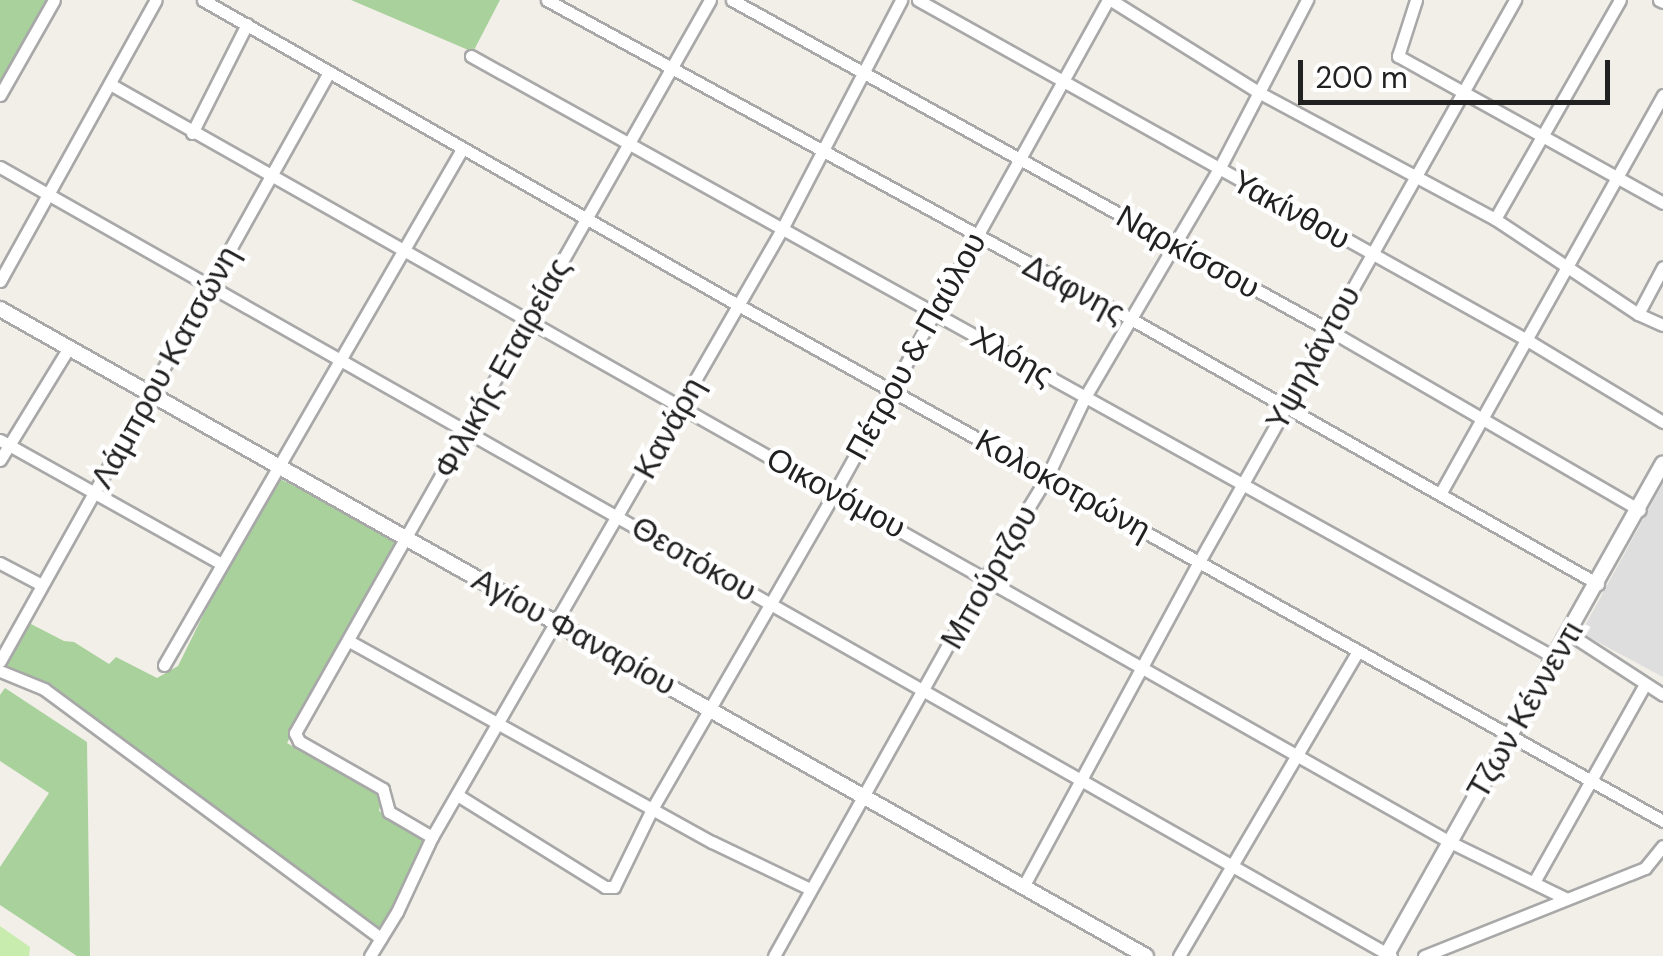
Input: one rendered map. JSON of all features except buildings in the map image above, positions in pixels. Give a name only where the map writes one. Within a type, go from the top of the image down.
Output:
[{"type":"street","points":[[0,95],[54,0]]},
{"type":"street","points":[[0,282],[156,0]]},
{"type":"street","name":"Κολοκοτρώνη","points":[[203,0],[738,306],[1200,560],[1587,783],[1663,821]]},
{"type":"street","name":"Δάφνης","points":[[547,0],[976,238],[1131,319],[1598,584]]},
{"type":"street","name":"Φιλικής Εταιρείας","points":[[432,837],[389,812],[383,789],[296,736],[710,0]]},
{"type":"street","name":"Ναρκίσσου","points":[[732,0],[1329,330],[1640,510]]},
{"type":"street","name":"Κανάρη","points":[[370,956],[432,837],[782,229],[866,74],[901,0]]},
{"type":"street","name":"Υακίνθου","points":[[918,0],[1527,340],[1663,422]]},
{"type":"street","points":[[1110,0],[1260,93],[1495,219],[1567,263],[1638,314],[1663,325]]},
{"type":"street","name":"Πέτρου & Παύλου","points":[[459,796],[600,884],[614,887],[652,809],[836,492],[1110,0]]},
{"type":"street","name":"Μπούρτζου","points":[[774,956],[986,577],[1048,477],[1085,397],[1219,169],[1307,0]]},
{"type":"street","points":[[1416,0],[1398,56],[1544,133],[1663,203]]},
{"type":"street","name":"Υψηλάντου","points":[[1022,887],[1242,484],[1515,0]]},
{"type":"street","points":[[1495,219],[1620,0]]},
{"type":"street","points":[[192,134],[247,24]]},
{"type":"street","name":"Χλόης","points":[[471,56],[1554,657]]},
{"type":"street","name":"Λάμπρου Κατσώνη","points":[[0,661],[330,72]]},
{"type":"street","name":"Οικονόμου","points":[[110,84],[192,134],[836,492],[1450,842],[1565,898]]},
{"type":"street","points":[[1440,494],[1486,419],[1615,175],[1663,95]]},
{"type":"street","points":[[164,665],[462,150]]},
{"type":"street","name":"Θεοτόκου","points":[[0,168],[466,428],[1388,955]]},
{"type":"street","points":[[1638,314],[1663,267]]},
{"type":"street","name":"Αγίου Φαναρίου","points":[[0,309],[1146,956]]},
{"type":"street","points":[[0,460],[4,443],[68,348]]},
{"type":"street","points":[[4,443],[220,563]]},
{"type":"street","name":"Τζων Κέννεντι","points":[[1388,955],[1663,463]]},
{"type":"street","points":[[0,564],[42,585]]},
{"type":"street","points":[[1568,633],[1663,695]]},
{"type":"street","points":[[349,641],[652,809],[810,889]]},
{"type":"street","points":[[1179,956],[1358,651]]},
{"type":"street","points":[[0,671],[44,689],[381,938]]},
{"type":"street","points":[[1534,882],[1645,684]]},
{"type":"street","points":[[1424,956],[1645,868],[1663,846]]},
{"type":"shaded area","points":[[1663,483],[1663,677],[1581,633]]},
{"type":"green space","points":[[0,0],[50,0],[0,82]]},
{"type":"green space","points":[[351,0],[500,0],[473,52]]},
{"type":"green space","points":[[280,479],[403,541],[287,743],[382,797],[379,811],[431,839],[380,932],[122,747],[2,668],[29,623],[74,642],[109,664],[116,657],[157,678],[178,666],[218,585]]},
{"type":"green space","points":[[5,688],[87,742],[90,956],[77,956],[0,905],[0,867],[49,793],[0,761],[0,695]]},
{"type":"green space","points":[[0,926],[30,947],[29,956],[0,956]]}]
